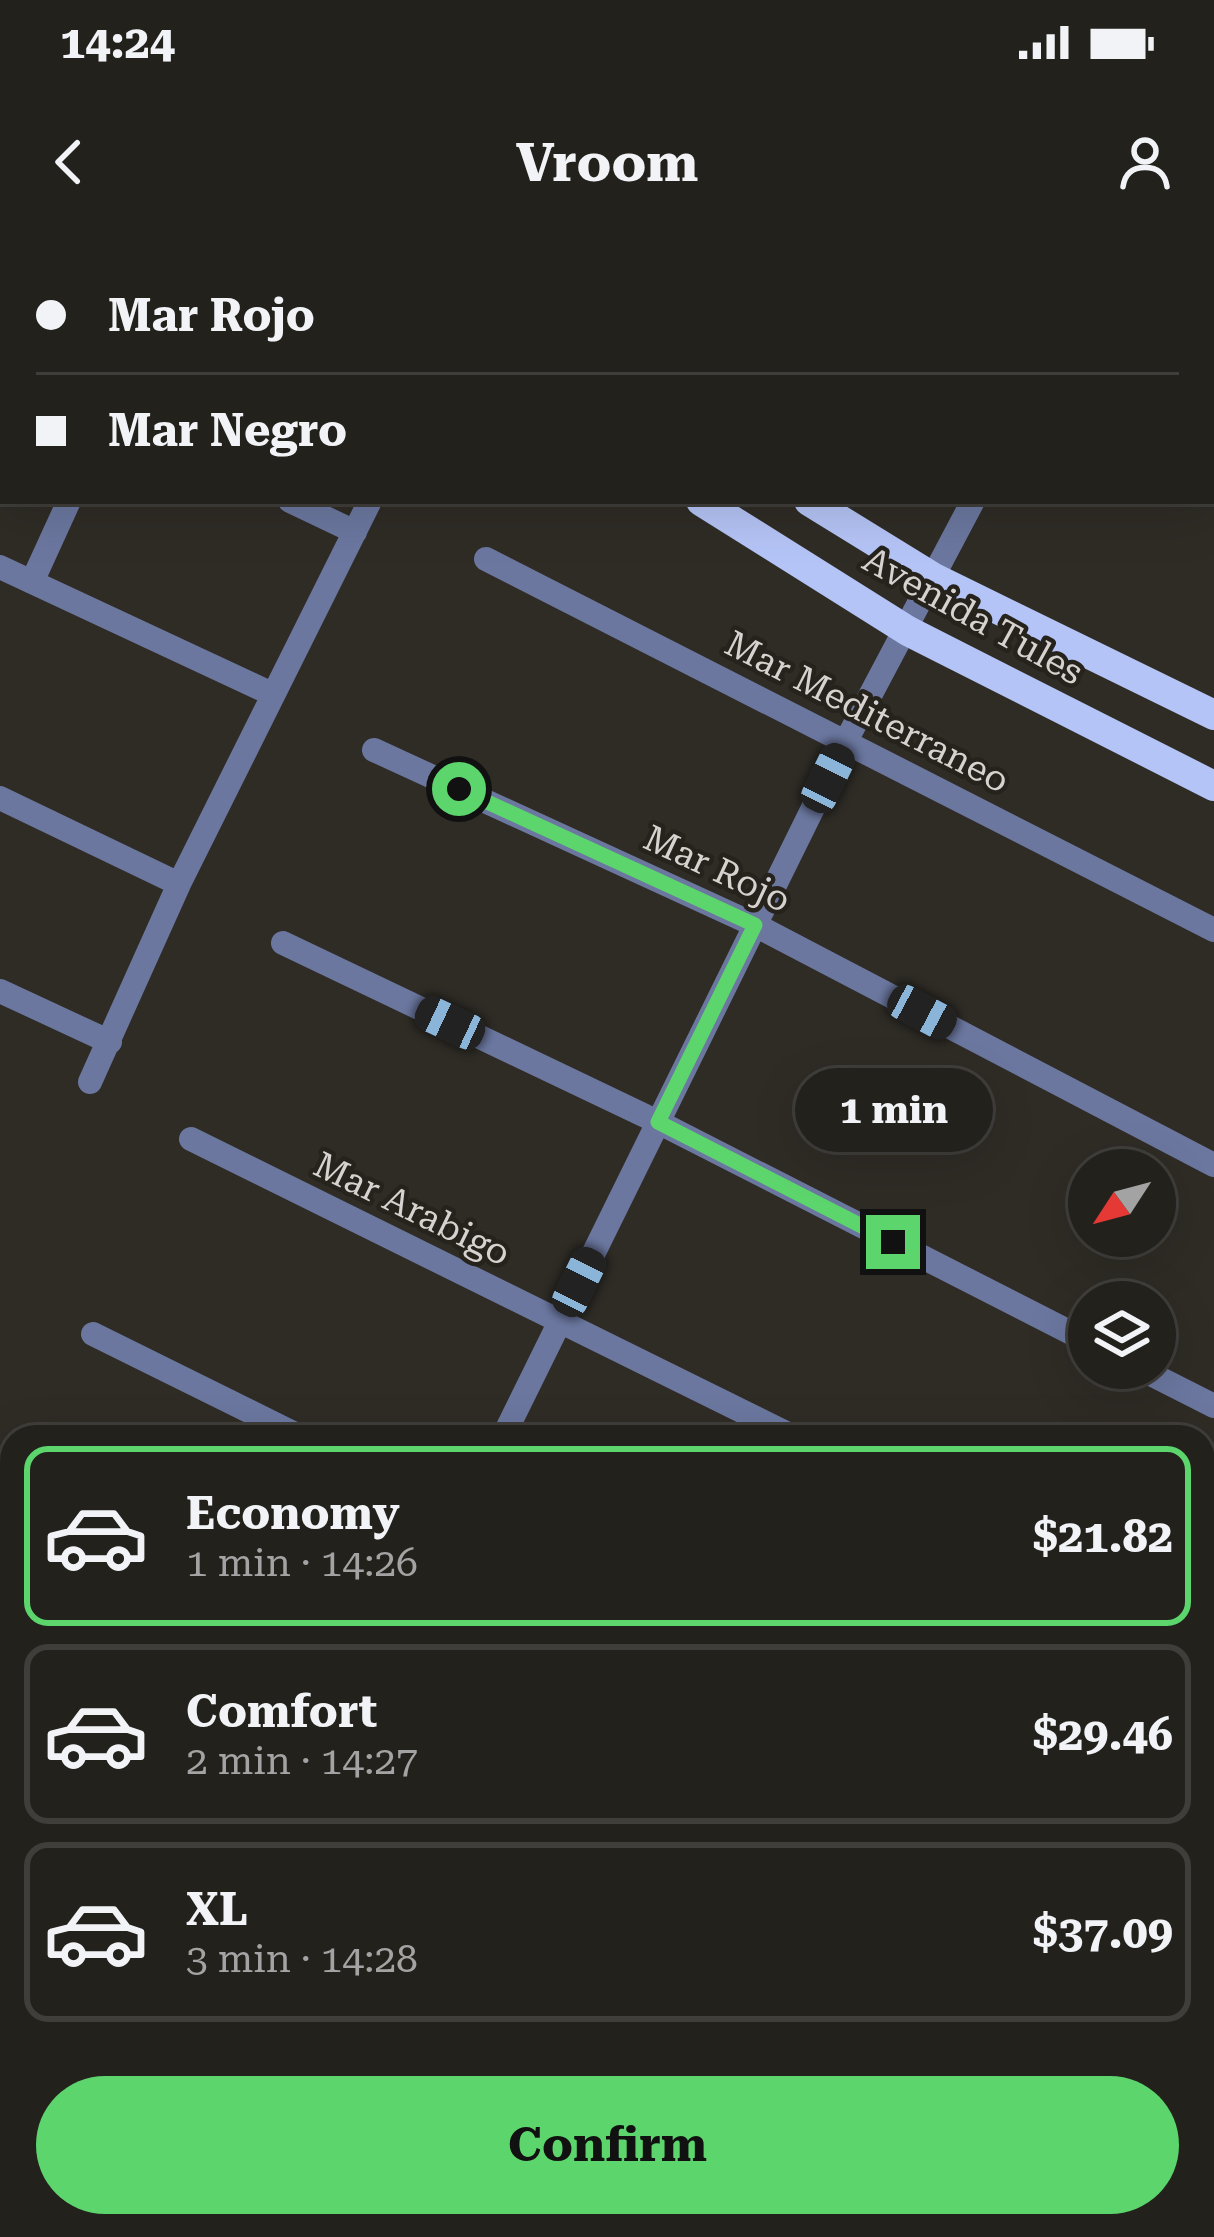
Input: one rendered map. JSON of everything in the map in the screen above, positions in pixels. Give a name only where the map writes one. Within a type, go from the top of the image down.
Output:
[{"type":"main road","name":"Avenida Tules","points":[[706,504],[908,631],[1214,787]]},
{"type":"main road","name":"Avenida Tules","points":[[814,504],[934,578],[1214,715]]},
{"type":"street","points":[[32,582],[68,504]]},
{"type":"street","points":[[296,504],[355,532]]},
{"type":"street","points":[[89,1082],[179,884],[369,504]]},
{"type":"street","points":[[509,1425],[846,741],[971,504]]},
{"type":"street","name":"Mar Mediterraneo","points":[[486,559],[1214,930]]},
{"type":"street","points":[[0,567],[272,694]]},
{"type":"street","name":"Mar Rojo","points":[[374,750],[755,925],[1214,1165]]},
{"type":"street","points":[[0,798],[179,884]]},
{"type":"street","points":[[283,943],[658,1122],[1068,1331]]},
{"type":"street","points":[[0,991],[110,1042]]},
{"type":"street","name":"Mar Arabigo","points":[[191,1139],[770,1425]]},
{"type":"street","points":[[93,1334],[277,1425]]},
{"type":"street","points":[[1176,1387],[1214,1406]]},
{"type":"route","points":[[459,789],[755,925],[658,1122],[893,1242]]}]
